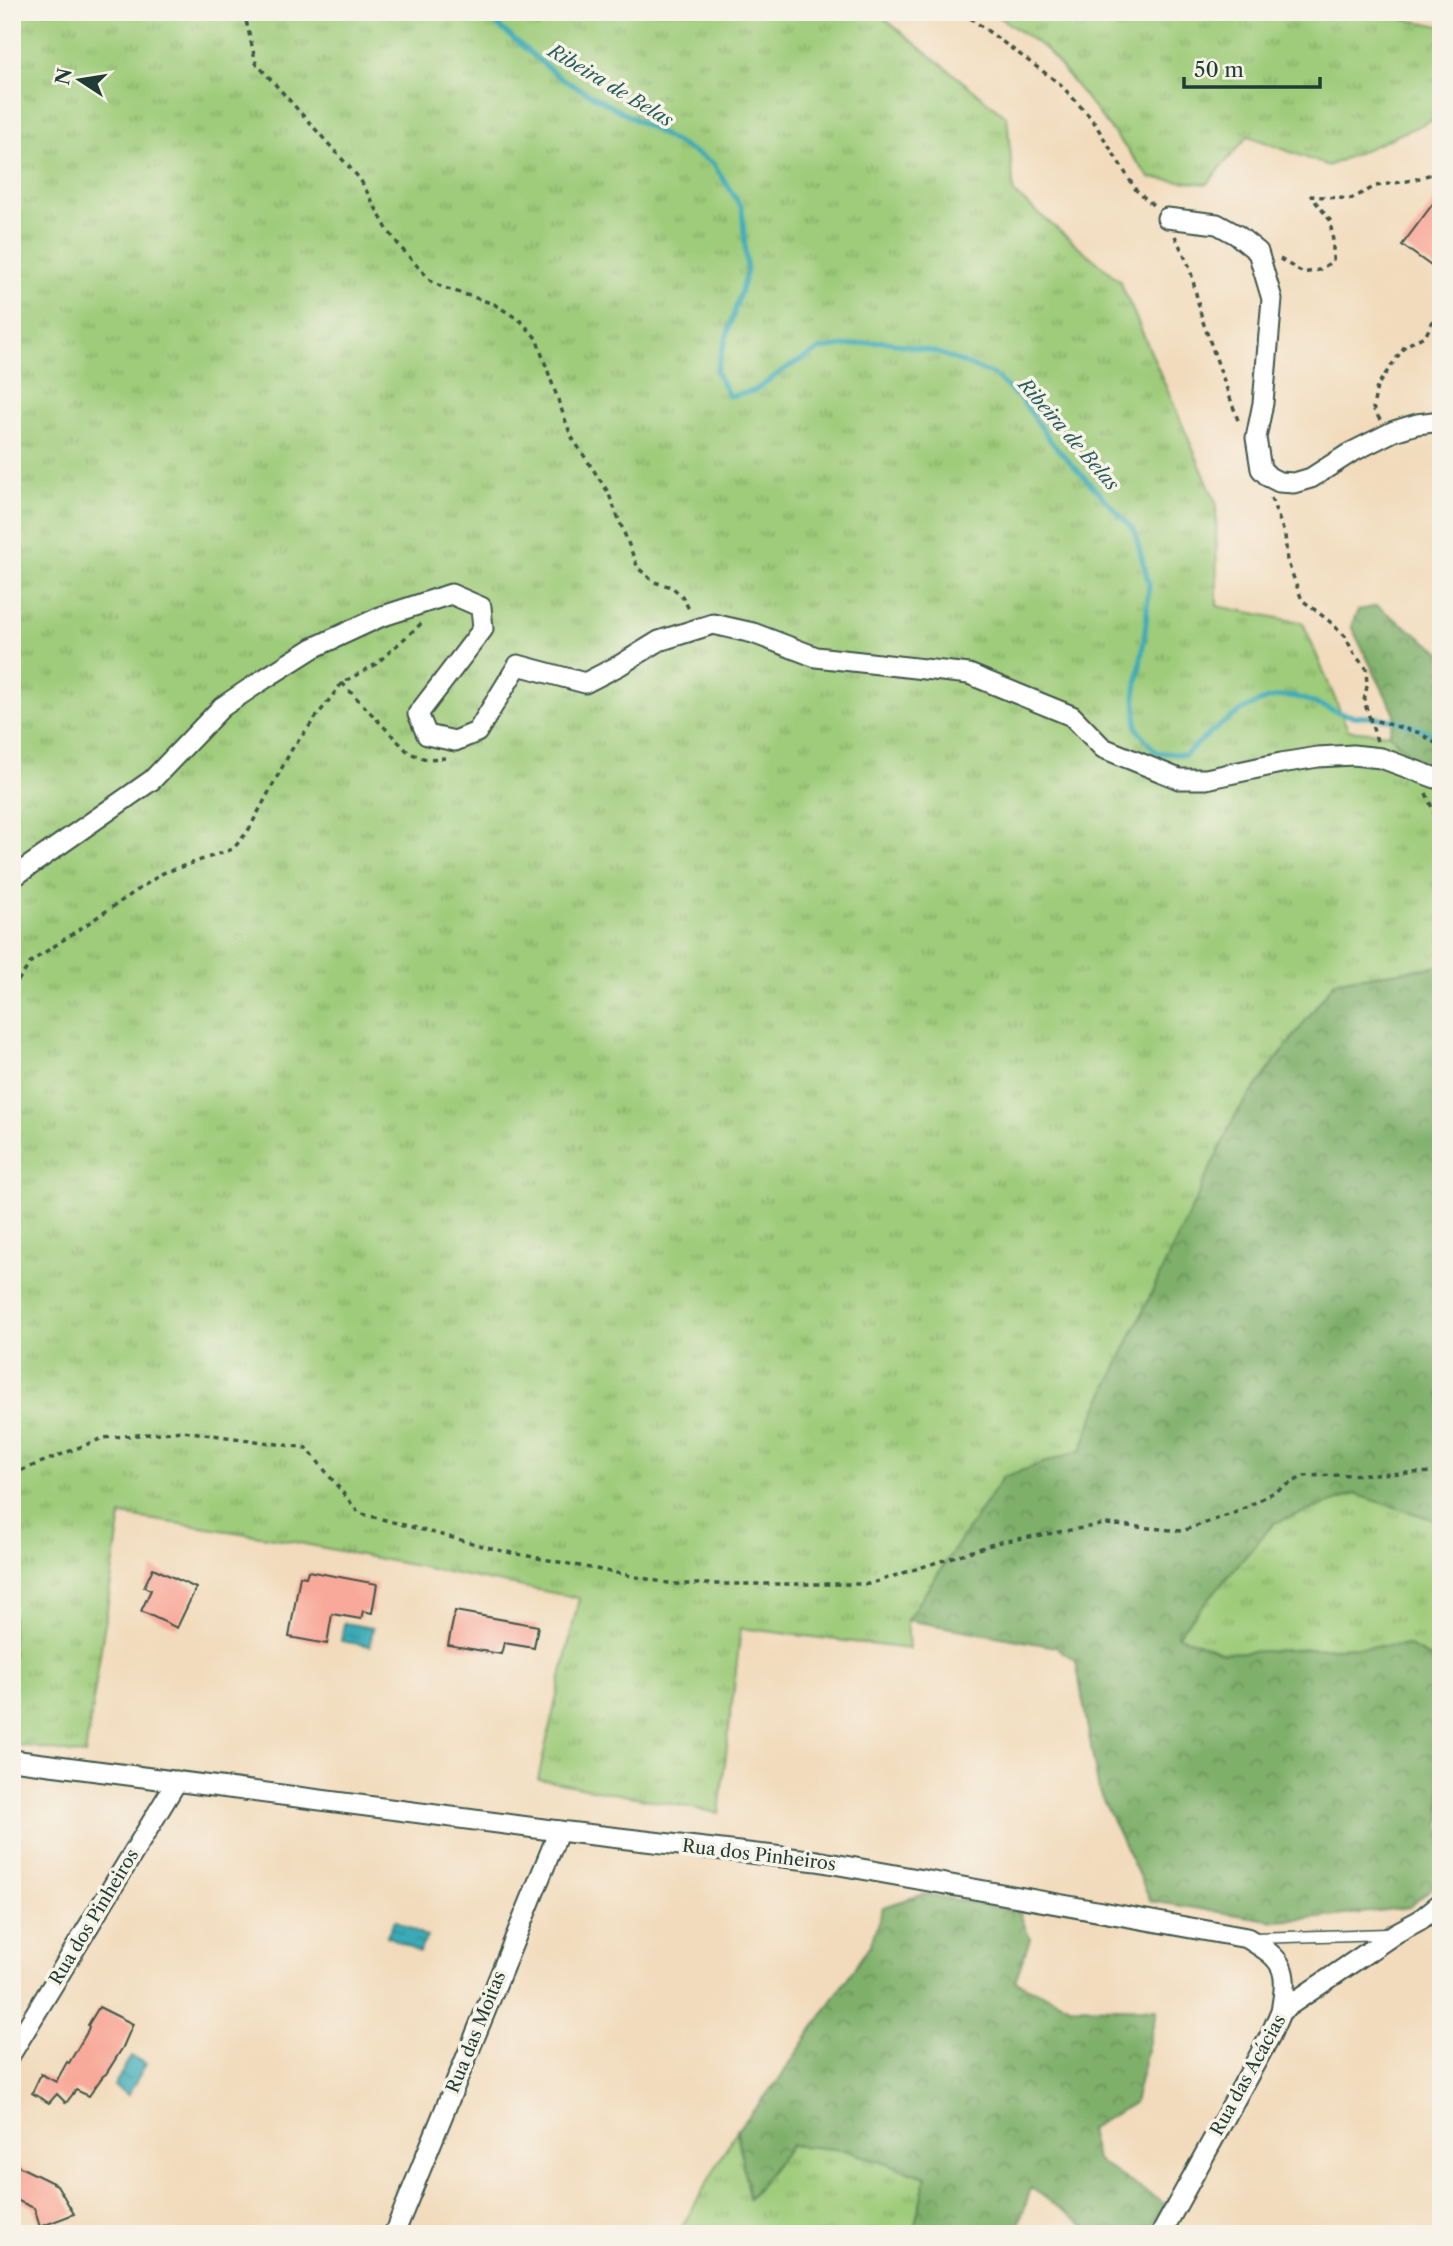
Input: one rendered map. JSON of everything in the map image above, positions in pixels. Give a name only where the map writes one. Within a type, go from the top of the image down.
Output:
[{"type":"street","points":[[1167,218],[1217,225],[1237,235],[1258,252],[1272,299],[1263,403],[1256,438],[1261,469],[1279,482],[1294,484],[1311,478],[1350,453],[1387,435],[1417,424],[1441,421]]},
{"type":"street","points":[[12,878],[152,780],[222,706],[232,699],[313,648],[380,617],[452,594],[481,607],[483,629],[418,714],[427,735],[455,741],[477,732],[518,665],[585,683],[659,641],[713,624],[740,630],[816,657],[969,674],[1072,716],[1103,748],[1178,779],[1206,779],[1280,763],[1353,755],[1381,758],[1441,780]]},
{"type":"street","name":"Rua dos Pinheiros","points":[[12,1760],[559,1831],[817,1861],[1247,1938],[1271,1952],[1282,1967],[1285,1990],[1281,2011]]},
{"type":"street","name":"Rua dos Pinheiros","points":[[12,2052],[177,1781]]},
{"type":"street","name":"Rua das Moitas","points":[[394,2234],[559,1831]]},
{"type":"street","name":"Rua das Acácias","points":[[1161,2234],[1270,2036],[1281,2011],[1396,1933],[1420,1920],[1441,1903]]},
{"type":"lane","points":[[1247,1938],[1396,1933]]},
{"type":"path","points":[[244,12],[256,63],[360,179],[387,229],[401,248],[431,281],[494,304],[521,321],[536,338],[571,436],[608,492],[638,568],[654,582],[672,587],[682,596],[699,629]]},
{"type":"path","points":[[962,12],[1060,85],[1092,119],[1136,190],[1167,218]]},
{"type":"path","points":[[1258,252],[1278,258],[1303,273],[1319,270],[1333,261],[1334,241],[1330,220],[1311,196],[1351,199],[1376,186],[1413,180],[1441,171]]},
{"type":"path","points":[[1387,435],[1373,408],[1377,386],[1405,346],[1426,335],[1441,303]]},
{"type":"path","points":[[12,989],[32,961],[163,873],[233,849],[248,831],[292,749],[342,684],[376,664],[421,625],[438,598]]},
{"type":"path","points":[[1345,636],[1353,654],[1366,668],[1364,701],[1381,758]]},
{"type":"path","points":[[342,684],[409,753],[426,759],[444,759],[459,750],[468,735]]},
{"type":"path","points":[[1370,719],[1420,733],[1441,747]]},
{"type":"path","points":[[1418,772],[1441,830]]},
{"type":"path","points":[[12,1474],[103,1438],[183,1431],[307,1448],[359,1513],[502,1550],[673,1584],[869,1584],[1000,1542],[1106,1524],[1182,1531],[1237,1512],[1304,1476],[1441,1472]]},
{"type":"green space","points":[[12,12],[876,12],[1007,117],[1014,193],[1120,281],[1216,502],[1217,606],[1303,623],[1348,730],[1389,734],[1418,763],[1441,798],[1441,966],[1335,982],[1093,1417],[1082,1450],[1003,1477],[907,1620],[909,1649],[741,1628],[719,1813],[538,1779],[579,1598],[274,1538],[121,1515],[85,1755],[12,1744]]},
{"type":"green space","points":[[992,12],[1366,12],[1441,26],[1441,116],[1328,166],[1248,136],[1207,184],[1150,178],[1047,50]]},
{"type":"green space","points":[[1377,606],[1441,652],[1441,798],[1418,763],[1389,734],[1395,714],[1351,626],[1358,610]]},
{"type":"green space","points":[[1441,966],[1441,1531],[1432,1519],[1355,1494],[1274,1523],[1177,1635],[1224,1653],[1407,1645],[1441,1663],[1441,1879],[1410,1907],[1320,1918],[1275,1921],[1151,1901],[1099,1792],[1076,1661],[1056,1647],[907,1620],[1003,1477],[1082,1450],[1093,1417],[1236,1114],[1335,981]]},
{"type":"green space","points":[[1355,1494],[1432,1519],[1441,1531],[1441,1663],[1407,1645],[1224,1653],[1176,1636],[1274,1523]]},
{"type":"green space","points":[[923,1894],[1019,1911],[1030,1939],[1015,1981],[1072,2007],[1157,2009],[1134,2103],[1089,2129],[1096,2160],[1165,2204],[1147,2234],[1098,2234],[1031,2188],[1016,2234],[913,2234],[926,2177],[844,2150],[791,2145],[749,2199],[737,2130],[777,2082],[871,1943],[883,1907]]},
{"type":"green space","points":[[737,2130],[749,2199],[791,2145],[844,2150],[926,2177],[913,2234],[678,2234]]},
{"type":"water","points":[[344,1623],[373,1628],[370,1646],[341,1641]]},
{"type":"water","points":[[395,1920],[427,1937],[419,1952],[387,1936]]},
{"type":"water","points":[[131,2056],[146,2064],[128,2095],[114,2086]]},
{"type":"building","points":[[1441,193],[1441,273],[1402,245]]},
{"type":"building","points":[[153,1568],[196,1588],[177,1628],[141,1611],[151,1590],[144,1587]]},
{"type":"building","points":[[308,1571],[377,1584],[372,1613],[363,1611],[361,1619],[332,1614],[327,1644],[289,1637],[300,1576],[306,1577]]},
{"type":"building","points":[[455,1611],[538,1626],[534,1648],[504,1643],[501,1654],[448,1645]]},
{"type":"building","points":[[99,2007],[133,2024],[123,2047],[89,2096],[76,2090],[66,2103],[57,2094],[49,2103],[32,2093],[41,2074],[56,2082],[86,2034],[88,2025]]},
{"type":"building","points":[[12,2163],[57,2185],[74,2214],[40,2227],[34,2208],[12,2198]]},
{"type":"waterway","name":"Ribeira de Belas","points":[[477,12],[490,19],[559,77],[713,163],[742,208],[747,271],[716,371],[729,396],[754,391],[783,370],[821,349],[883,341],[936,352],[994,375],[1023,402],[1053,444],[1134,530],[1149,584],[1145,634],[1135,696],[1137,729],[1156,752],[1185,755],[1236,714],[1267,699],[1282,696],[1296,697],[1346,715],[1395,721],[1419,728],[1441,739]]},
{"type":"waterway","points":[[1424,12],[1441,15]]}]
